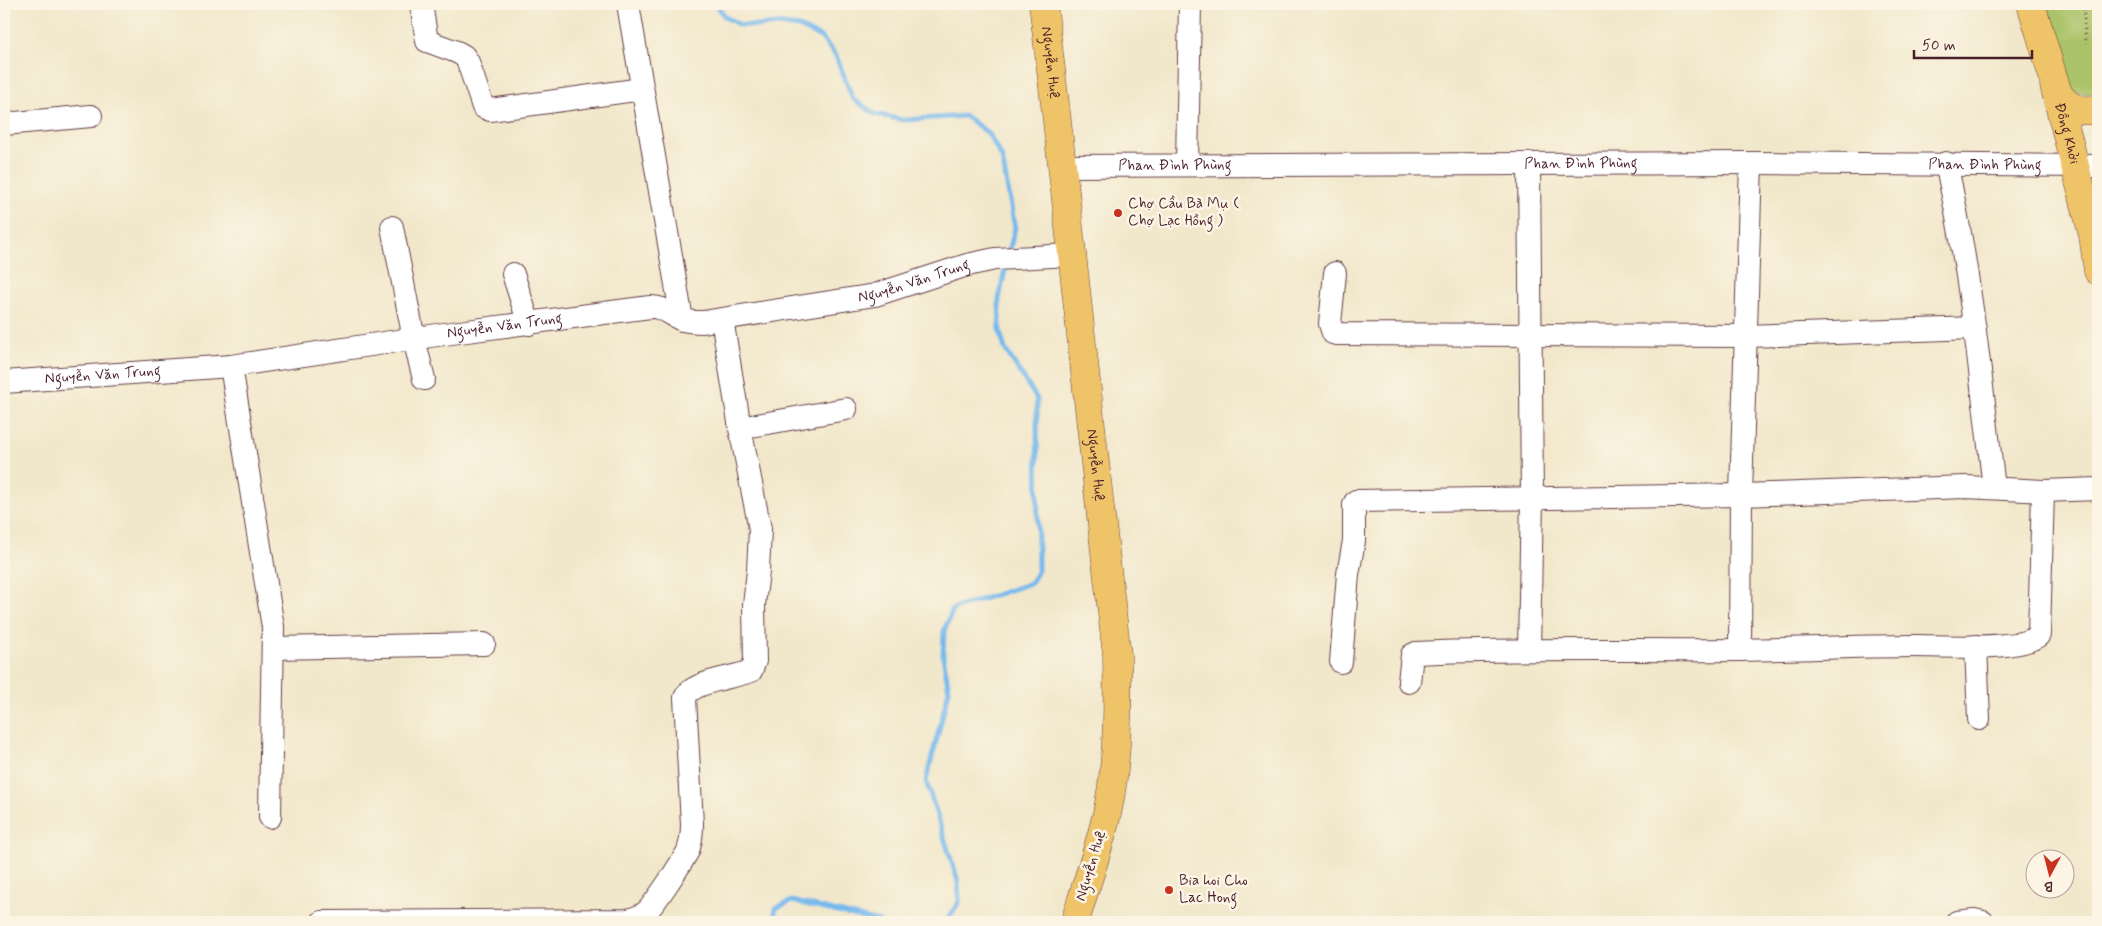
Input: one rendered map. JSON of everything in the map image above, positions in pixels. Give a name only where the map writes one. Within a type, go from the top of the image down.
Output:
[{"type":"main road","name":"Nguyễn Huệ","points":[[1043,4],[1063,166],[1071,255],[1117,655],[1118,691],[1115,753],[1109,804],[1075,922]]},
{"type":"main road","name":"Đồng Khởi","points":[[2031,4],[2054,85],[2087,165],[2098,271]]},
{"type":"main road","points":[[2054,85],[2063,101],[2071,107],[2094,110]]},
{"type":"street","points":[[421,4],[427,40],[464,56],[468,62],[485,109],[490,110],[642,90]]},
{"type":"street","points":[[628,4],[682,320]]},
{"type":"street","points":[[1187,164],[1190,4]]},
{"type":"street","points":[[4,124],[91,116]]},
{"type":"street","points":[[1529,163],[1529,334],[1532,498],[1529,650]]},
{"type":"street","name":"Phan Đình Phùng","points":[[1063,166],[1529,163],[2087,165]]},
{"type":"street","points":[[1740,650],[1741,495],[1751,163]]},
{"type":"street","points":[[1946,163],[1960,224],[1975,328],[1994,488]]},
{"type":"street","points":[[392,227],[414,339],[424,379]]},
{"type":"street","name":"Nguyễn Văn Trung","points":[[4,382],[231,366],[414,339],[657,307],[667,310],[682,320],[703,322],[875,295],[967,265],[995,260],[1071,255]]},
{"type":"street","points":[[1335,273],[1330,324],[1333,333],[1337,334],[1747,336],[1975,328]]},
{"type":"street","points":[[513,274],[529,324]]},
{"type":"street","points":[[322,922],[637,918],[647,912],[682,861],[692,837],[684,707],[687,692],[696,687],[747,673],[754,668],[754,605],[760,529],[740,428],[722,319]]},
{"type":"street","points":[[231,366],[254,511],[265,565],[273,627],[270,817]]},
{"type":"street","points":[[740,428],[846,409]]},
{"type":"street","points":[[1341,662],[1348,574],[1354,541],[1354,504],[1356,501],[1741,495],[1966,487],[2043,490],[2098,489]]},
{"type":"street","points":[[1409,682],[1412,655],[1416,653],[1529,650],[1740,650],[1869,646],[1994,646],[2026,642],[2035,639],[2039,635],[2043,490]]},
{"type":"street","points":[[273,648],[484,644]]},
{"type":"street","points":[[1976,646],[1979,719]]},
{"type":"street","points":[[1957,922],[1974,920],[1983,922]]},
{"type":"path","points":[[2083,4],[2086,44]]},
{"type":"green space","points":[[2046,4],[2098,4],[2098,92],[2089,94],[2077,93],[2066,80]]},
{"type":"waterway","points":[[716,4],[725,17],[740,25],[759,26],[777,24],[799,27],[821,37],[836,56],[853,99],[875,114],[903,120],[965,116],[988,133],[1002,158],[1015,228],[1009,252]]},
{"type":"waterway","points":[[941,922],[948,919],[959,902],[958,881],[926,781],[949,690],[943,656],[944,631],[953,609],[1031,583],[1038,570],[1037,399],[1005,349],[1000,332],[999,299],[1006,265]]},
{"type":"waterway","points":[[773,922],[776,908],[792,901],[879,922]]},
{"type":"place","name":"Chợ Cầu Bà Mụ ( Chợ Lạc Hồng )","points":[[1118,213]]},
{"type":"place","name":"Bia hoi Cho Lac Hong","points":[[1169,890]]}]
